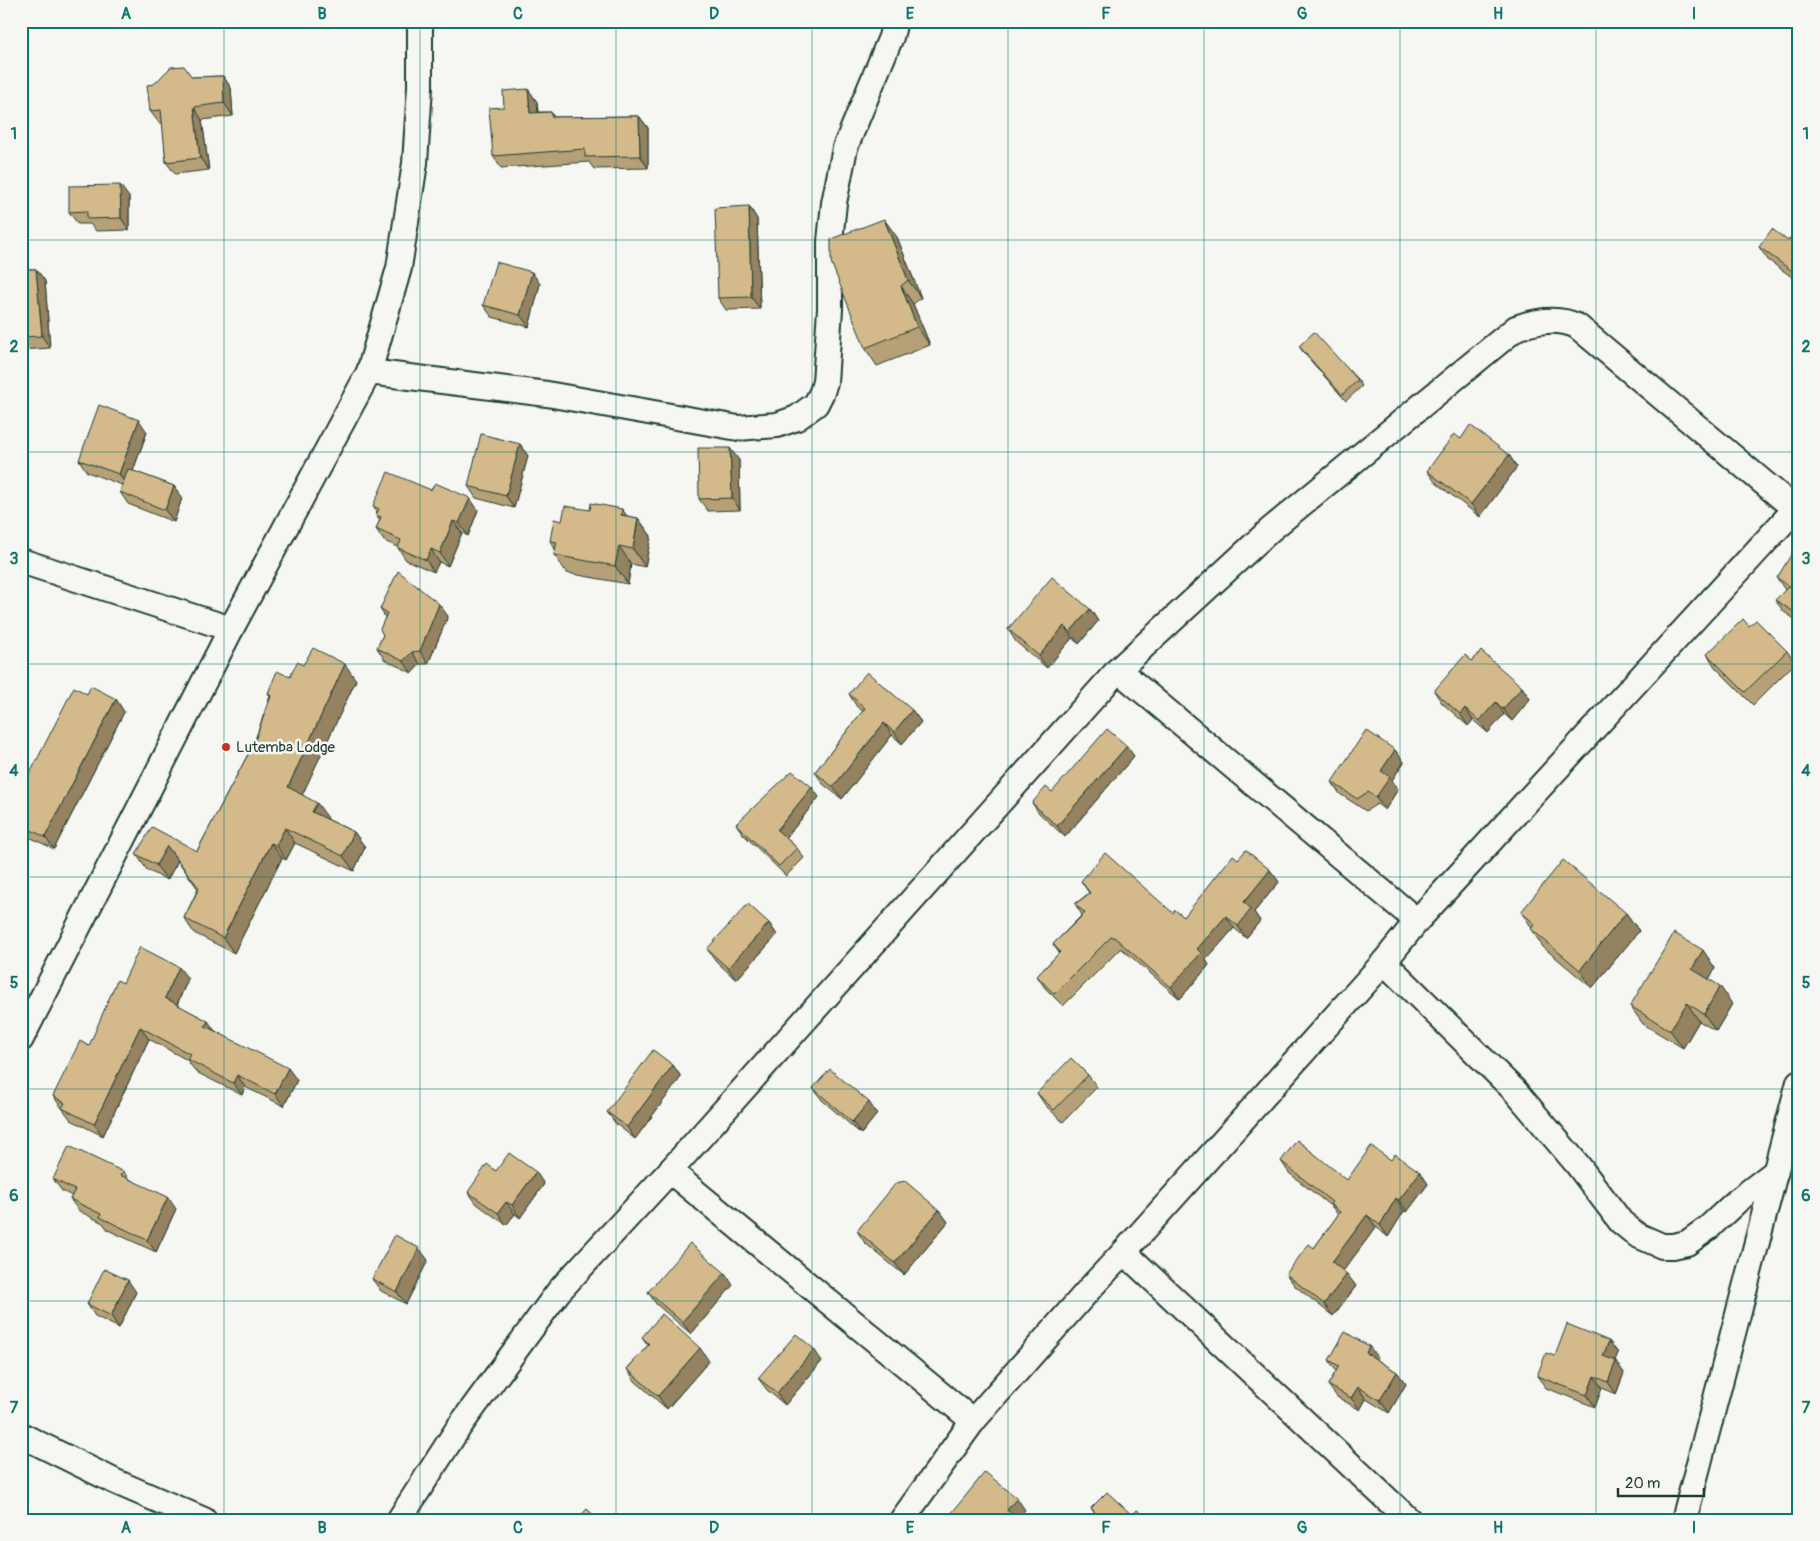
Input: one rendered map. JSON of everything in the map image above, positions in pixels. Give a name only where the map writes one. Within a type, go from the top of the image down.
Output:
[{"type":"street","points":[[21,1039],[231,629],[369,372],[400,268],[414,173],[420,88],[420,21]]},
{"type":"street","points":[[369,372],[547,394],[738,428],[777,425],[804,413],[820,399],[825,382],[830,309],[830,241],[834,203],[845,148],[891,38],[895,21]]},
{"type":"street","points":[[399,1520],[459,1427],[559,1292],[670,1171],[1118,670],[1270,530],[1516,328],[1538,322],[1562,322],[1577,326],[1797,507],[1417,921],[1384,962],[1086,1292],[973,1421],[902,1520]]},
{"type":"street","points":[[21,561],[231,629]]},
{"type":"street","points":[[1118,670],[1417,921]]},
{"type":"street","points":[[1384,962],[1516,1092],[1577,1164],[1621,1222],[1637,1235],[1662,1246],[1687,1244],[1776,1171]]},
{"type":"street","points":[[1684,1520],[1799,1082]]},
{"type":"street","points":[[670,1171],[973,1421]]},
{"type":"street","points":[[1124,1252],[1409,1520]]},
{"type":"street","points":[[21,1435],[116,1482],[204,1520]]},
{"type":"building","points":[[184,66],[192,77],[223,76],[224,103],[194,107],[200,158],[166,162],[161,110],[150,111],[147,85],[154,84],[171,67]]},
{"type":"building","points":[[528,89],[530,113],[551,112],[552,117],[639,116],[640,156],[585,157],[585,149],[493,156],[489,108],[504,107],[503,91]]},
{"type":"building","points":[[120,185],[121,218],[87,219],[87,211],[69,212],[69,186]]},
{"type":"building","points":[[749,206],[751,297],[718,298],[715,208]]},
{"type":"building","points":[[884,219],[908,280],[901,286],[917,327],[865,348],[831,262],[831,239]]},
{"type":"building","points":[[1799,226],[1799,276],[1759,247],[1772,229],[1788,241]]},
{"type":"building","points":[[496,262],[532,272],[520,315],[483,305]]},
{"type":"building","points":[[21,266],[26,266],[28,269],[36,269],[42,336],[21,337]]},
{"type":"building","points":[[1314,332],[1358,380],[1342,395],[1299,346]]},
{"type":"building","points":[[99,405],[139,420],[119,474],[79,460]]},
{"type":"building","points":[[1470,425],[1509,455],[1471,504],[1427,471],[1454,434],[1461,439]]},
{"type":"building","points":[[481,434],[520,444],[506,496],[468,486]]},
{"type":"building","points":[[698,448],[730,448],[732,498],[699,499]]},
{"type":"building","points":[[128,469],[174,486],[165,510],[120,492]]},
{"type":"building","points":[[388,472],[431,490],[435,483],[470,498],[459,523],[453,521],[440,553],[431,549],[426,560],[398,548],[401,540],[376,529],[381,517],[376,515],[379,509],[373,506]]},
{"type":"building","points":[[591,503],[622,509],[621,515],[638,518],[633,549],[619,546],[615,566],[554,555],[557,542],[550,541],[554,519],[562,521],[565,506],[590,510]]},
{"type":"building","points":[[1797,545],[1799,546],[1799,615],[1775,600],[1789,586],[1777,578]]},
{"type":"building","points":[[398,571],[439,604],[420,651],[412,652],[403,661],[377,648],[383,635],[380,629],[387,613],[380,609]]},
{"type":"building","points":[[1052,577],[1090,609],[1070,632],[1064,626],[1039,656],[1008,629]]},
{"type":"building","points":[[1743,619],[1749,626],[1756,620],[1787,651],[1745,692],[1707,654]]},
{"type":"building","points":[[313,648],[345,664],[288,787],[317,803],[312,812],[354,832],[343,856],[285,828],[276,845],[271,843],[223,938],[184,918],[199,888],[167,846],[156,865],[136,854],[152,827],[197,851],[254,743],[271,696],[268,693],[277,671],[290,677],[297,662],[303,665]]},
{"type":"building","points":[[1481,651],[1522,687],[1503,709],[1496,702],[1479,721],[1465,708],[1460,714],[1434,691],[1465,655],[1472,661]]},
{"type":"building","points":[[867,672],[912,710],[894,732],[884,723],[833,787],[815,772],[865,708],[849,694]]},
{"type":"building","points":[[91,686],[116,699],[45,837],[21,825],[21,791],[74,687],[87,694]]},
{"type":"building","points":[[1107,729],[1127,746],[1057,826],[1032,803],[1046,787],[1052,792]]},
{"type":"building","points":[[1366,730],[1395,750],[1381,771],[1390,777],[1376,797],[1368,792],[1357,799],[1332,782]]},
{"type":"building","points":[[792,771],[812,787],[777,830],[797,848],[779,866],[736,824]]},
{"type":"building","points":[[1246,850],[1270,870],[1244,902],[1251,909],[1238,926],[1226,916],[1197,949],[1201,953],[1171,987],[1114,937],[1111,937],[1054,994],[1037,976],[1060,952],[1053,944],[1085,913],[1075,904],[1090,893],[1081,881],[1105,853],[1173,913],[1175,910],[1184,917],[1233,855],[1238,859]]},
{"type":"building","points":[[1563,860],[1626,913],[1580,970],[1531,929],[1535,924],[1521,912]]},
{"type":"building","points":[[748,904],[769,923],[728,968],[707,949]]},
{"type":"building","points":[[1674,933],[1703,950],[1692,969],[1720,986],[1704,1014],[1687,1003],[1670,1030],[1630,1006]]},
{"type":"building","points":[[140,947],[179,967],[165,998],[208,1021],[205,1026],[288,1068],[275,1094],[237,1075],[233,1083],[187,1059],[190,1054],[140,1027],[94,1124],[62,1108],[65,1103],[53,1096],[80,1041],[89,1046],[117,980],[123,983]]},
{"type":"building","points":[[653,1050],[673,1065],[627,1127],[607,1112]]},
{"type":"building","points":[[1071,1058],[1088,1075],[1054,1110],[1037,1093]]},
{"type":"building","points":[[830,1069],[869,1102],[852,1122],[813,1088]]},
{"type":"building","points":[[1297,1140],[1347,1180],[1371,1146],[1391,1160],[1395,1154],[1420,1172],[1399,1200],[1396,1198],[1380,1225],[1367,1215],[1332,1262],[1347,1274],[1324,1304],[1286,1274],[1309,1244],[1314,1248],[1340,1212],[1330,1204],[1332,1202],[1281,1161]]},
{"type":"building","points":[[69,1146],[124,1172],[120,1175],[168,1197],[147,1240],[100,1217],[101,1214],[70,1199],[75,1190],[53,1179]]},
{"type":"building","points":[[509,1153],[536,1172],[512,1205],[506,1202],[498,1213],[468,1192],[487,1164],[496,1171]]},
{"type":"building","points":[[905,1181],[939,1210],[895,1263],[857,1231],[896,1183]]},
{"type":"building","points":[[395,1235],[419,1248],[397,1292],[372,1279]]},
{"type":"building","points":[[690,1243],[725,1273],[682,1322],[648,1292]]},
{"type":"building","points":[[104,1269],[128,1280],[111,1316],[87,1304]]},
{"type":"building","points":[[662,1314],[700,1348],[658,1396],[627,1369],[649,1344],[642,1337]]},
{"type":"building","points":[[1567,1324],[1609,1341],[1603,1356],[1616,1361],[1608,1382],[1594,1376],[1587,1395],[1537,1376],[1546,1353],[1555,1356]]},
{"type":"building","points":[[1345,1332],[1369,1346],[1366,1353],[1397,1372],[1380,1400],[1358,1387],[1351,1398],[1328,1385],[1339,1366],[1329,1360]]},
{"type":"building","points":[[796,1334],[814,1349],[777,1393],[758,1378]]},
{"type":"building","points":[[985,1472],[1017,1498],[1007,1510],[1019,1520],[946,1520]]},
{"type":"building","points":[[1107,1492],[1132,1515],[1137,1510],[1150,1520],[1103,1520],[1091,1508]]},
{"type":"building","points":[[587,1509],[599,1520],[576,1520]]},
{"type":"place","name":"Lutemba Lodge","points":[[226,747]]}]
